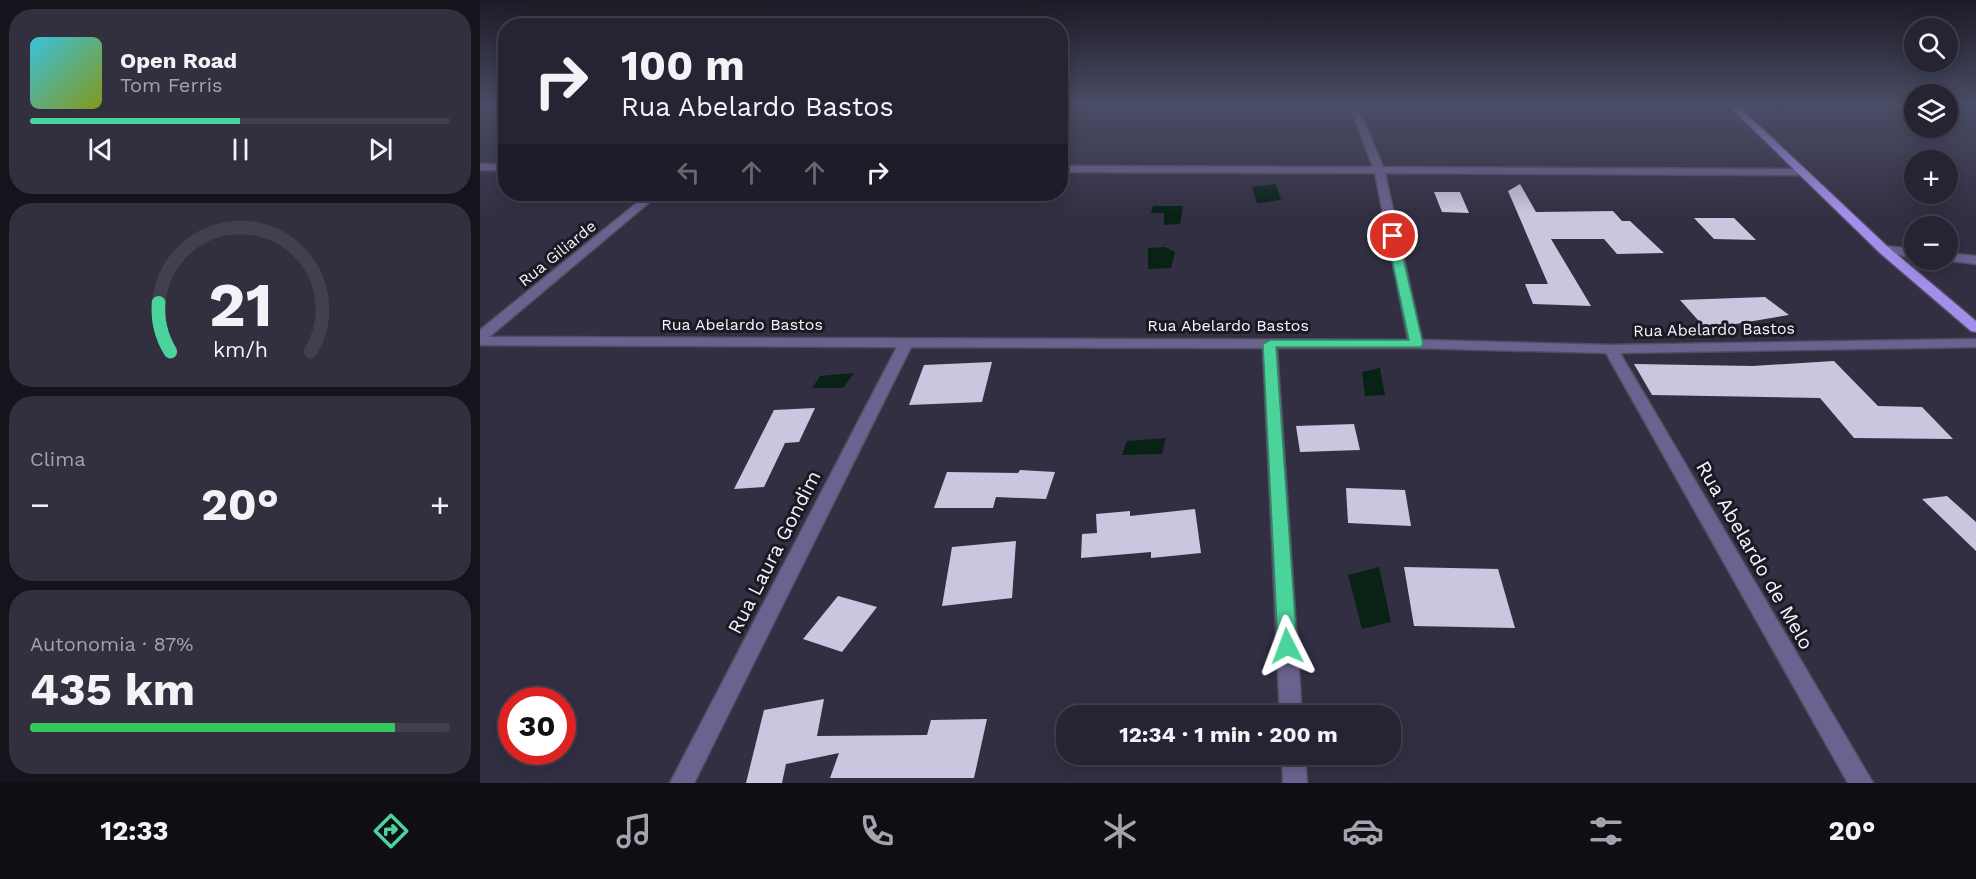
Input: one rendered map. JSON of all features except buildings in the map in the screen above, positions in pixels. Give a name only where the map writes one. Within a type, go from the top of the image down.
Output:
[{"type":"main road","points":[[1769,141],[1884,250],[1976,328]]},
{"type":"street","points":[[1367,141],[1379,170],[1416,344]]},
{"type":"street","points":[[480,167],[498,167]]},
{"type":"street","points":[[1068,169],[1801,172]]},
{"type":"street","name":"Rua Giliarde","points":[[480,339],[646,201]]},
{"type":"street","points":[[1884,250],[1904,252]]},
{"type":"street","points":[[1958,258],[1976,260]]},
{"type":"street","name":"Rua Abelardo Bastos","points":[[480,339],[1416,344],[1611,349],[1976,343]]},
{"type":"street","name":"Rua Laura Gondim","points":[[682,783],[906,342]]},
{"type":"street","points":[[1270,344],[1290,705]]},
{"type":"street","name":"Rua Abelardo de Melo","points":[[1611,349],[1861,783]]},
{"type":"street","points":[[1294,765],[1295,783]]},
{"type":"shaded area","points":[[1276,184],[1281,200],[1257,203],[1252,187]]},
{"type":"shaded area","points":[[1153,206],[1183,206],[1180,224],[1164,225],[1164,213],[1151,213]]},
{"type":"shaded area","points":[[1165,247],[1175,252],[1171,268],[1148,269],[1148,248]]},
{"type":"shaded area","points":[[1380,368],[1385,395],[1365,396],[1362,372]]},
{"type":"shaded area","points":[[854,373],[843,388],[812,388],[820,376]]},
{"type":"shaded area","points":[[1166,438],[1162,454],[1122,455],[1127,441]]},
{"type":"shaded area","points":[[1379,567],[1391,622],[1362,629],[1348,575]]},
{"type":"route","points":[[1287,646],[1270,344],[1416,344],[1393,236]]}]
